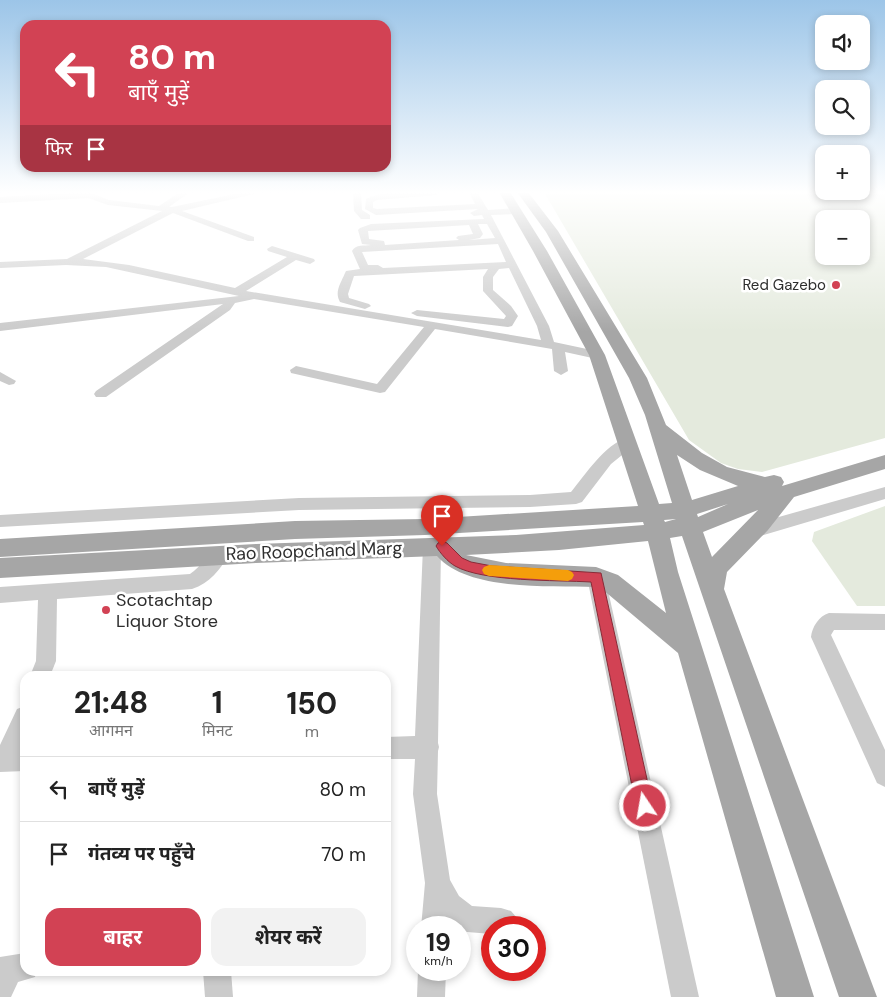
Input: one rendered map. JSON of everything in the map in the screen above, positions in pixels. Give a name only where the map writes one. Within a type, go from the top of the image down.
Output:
[{"type":"main road","points":[[545,239],[630,362],[658,427],[688,518],[858,997]]},
{"type":"main road","points":[[548,241],[597,356],[654,522],[666,572],[795,997]]},
{"type":"main road","points":[[658,427],[684,452],[711,469],[746,482],[777,489],[885,462]]},
{"type":"main road","points":[[654,522],[688,518],[716,520],[777,489],[885,449]]},
{"type":"main road","points":[[713,588],[716,569],[754,530],[777,489]]},
{"type":"main road","name":"Rao Roopchand Marg","points":[[0,548],[295,530],[589,519],[654,522]]},
{"type":"main road","name":"Rao Roopchand Marg","points":[[0,568],[220,554],[437,547],[593,538],[654,522]]},
{"type":"main road","points":[[437,547],[469,567],[492,571],[596,577],[610,582],[689,647]]},
{"type":"street","points":[[69,262],[115,239]]},
{"type":"street","points":[[364,239],[365,242],[369,244],[405,244]]},
{"type":"street","points":[[405,239],[406,266]]},
{"type":"street","points":[[432,239],[437,264]]},
{"type":"street","points":[[458,239],[357,250],[364,268],[437,264],[495,264]]},
{"type":"street","points":[[500,239],[553,345],[561,371]]},
{"type":"street","points":[[433,242],[502,242]]},
{"type":"street","points":[[486,242],[495,264]]},
{"type":"street","points":[[272,249],[310,261]]},
{"type":"street","points":[[101,394],[226,308],[234,296],[296,256]]},
{"type":"street","points":[[0,265],[69,262],[105,264],[234,296]]},
{"type":"street","points":[[495,264],[488,277],[488,291],[494,299],[508,307],[512,316],[508,323],[371,307],[344,300],[342,294],[348,275],[354,272],[511,263]]},
{"type":"street","points":[[457,279],[457,275],[466,272],[479,273],[488,277]]},
{"type":"street","points":[[0,327],[234,296],[259,297],[553,345],[597,356]]},
{"type":"street","points":[[296,370],[380,389],[430,326]]},
{"type":"street","points":[[0,521],[298,504],[530,501],[576,498],[606,460],[628,443]]},
{"type":"street","points":[[754,530],[885,493]]},
{"type":"street","points":[[436,916],[438,884],[425,794],[437,547]]},
{"type":"street","points":[[0,596],[192,582],[211,568],[220,554]]},
{"type":"street","points":[[596,577],[685,997]]},
{"type":"street","points":[[42,671],[46,661],[48,592]]},
{"type":"street","points":[[885,622],[829,621],[821,633],[821,637],[885,775]]},
{"type":"street","points":[[10,761],[20,732]]},
{"type":"street","points":[[391,748],[428,746]]},
{"type":"street","points":[[438,884],[450,904],[467,919],[481,920]]},
{"type":"street","points":[[217,976],[219,997]]},
{"type":"street","points":[[430,997],[431,981]]},
{"type":"shaded area","points":[[571,239],[815,239],[815,265],[870,265],[870,239],[885,239],[885,438],[762,472],[738,469],[721,463],[689,440]]},
{"type":"shaded area","points":[[885,506],[885,606],[857,606],[812,541],[814,532]]},
{"type":"slow traffic","points":[[489,570],[568,575]]},
{"type":"place","name":"Red Gazebo","points":[[836,285]]},
{"type":"place","name":"Scotachtap Liquor Store","points":[[106,610]]},
{"type":"route","points":[[442,546],[457,561],[469,567],[492,571],[596,577],[645,806]]}]
